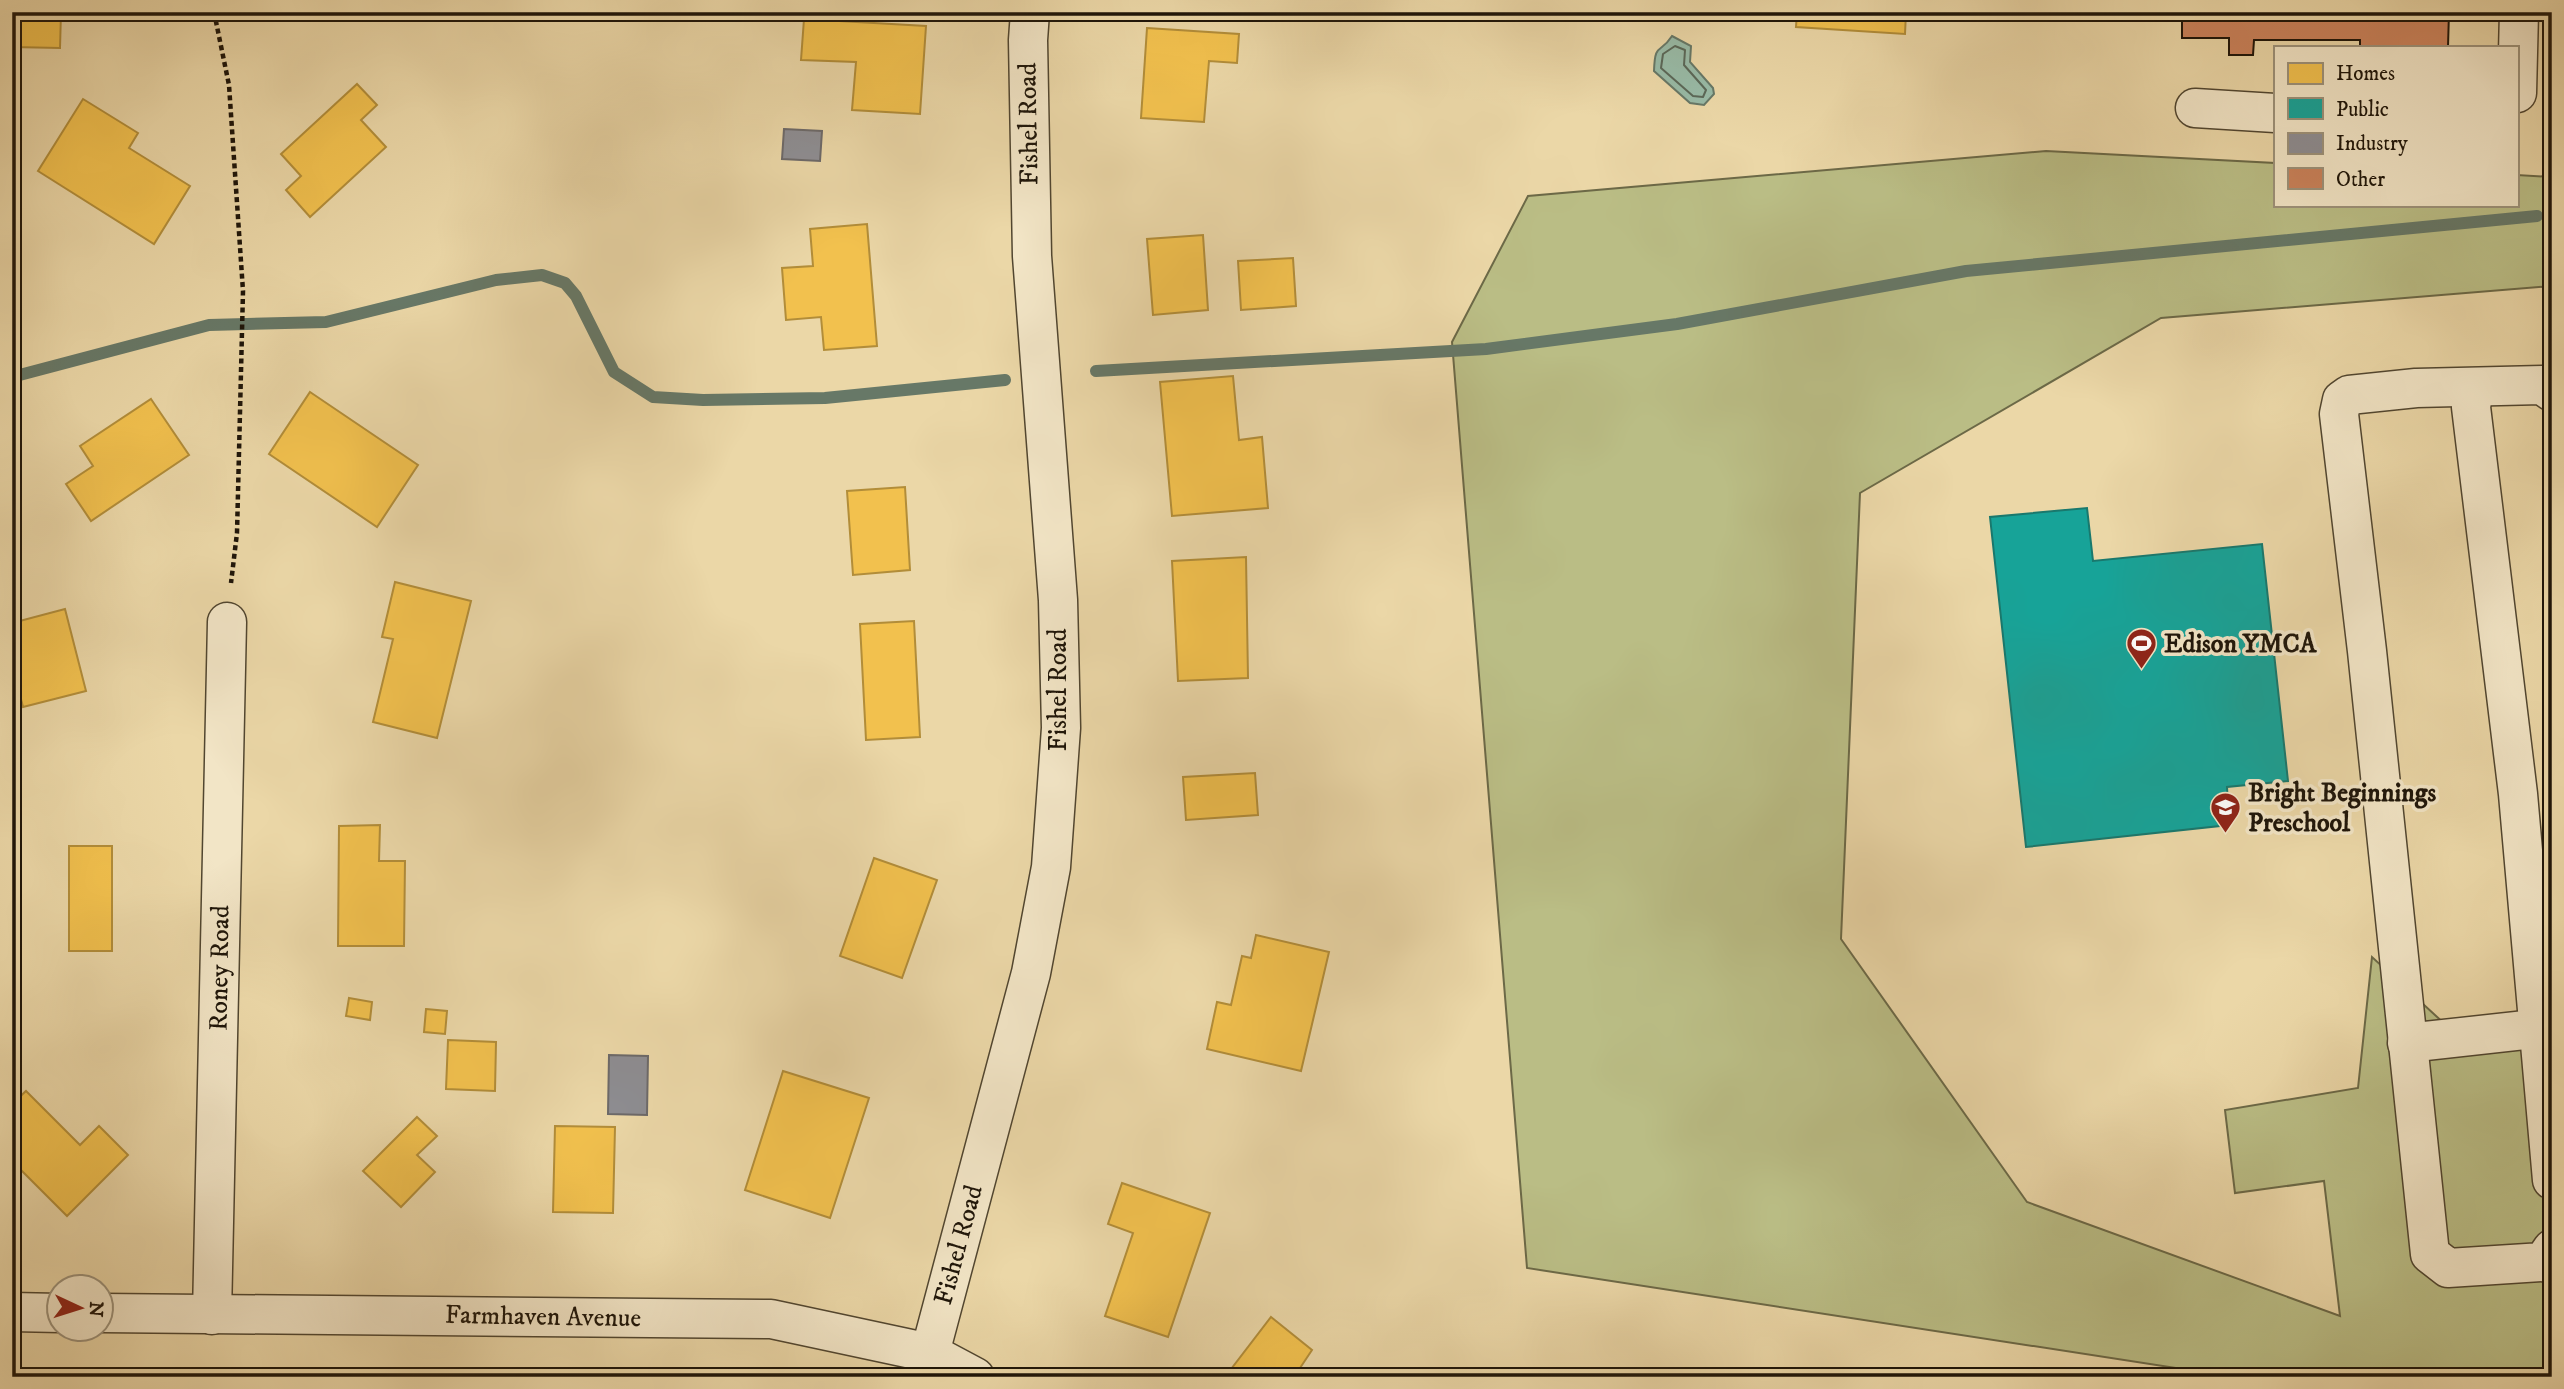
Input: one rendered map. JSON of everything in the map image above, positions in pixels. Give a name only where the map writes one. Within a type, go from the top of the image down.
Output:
[{"type":"street","name":"Fishel Road","points":[[930,1353],[1031,973],[1051,867],[1061,728],[1058,600],[1031,256],[1028,52],[1030,12]]},
{"type":"street","points":[[2518,52],[2519,12]]},
{"type":"street","points":[[2195,108],[2274,113]]},
{"type":"street","points":[[2552,392],[2542,385],[2416,388],[2349,395],[2342,400],[2339,414],[2367,651],[2430,1254],[2448,1268],[2543,1262],[2552,1249]]},
{"type":"street","points":[[2481,387],[2473,395],[2471,407],[2545,1027],[2552,1180]]},
{"type":"street","name":"Roney Road","points":[[212,1315],[227,622]]},
{"type":"street","points":[[2407,1043],[2545,1027]]},
{"type":"street","points":[[12,1312],[46,1313]]},
{"type":"street","name":"Farmhaven Avenue","points":[[116,1313],[771,1320],[930,1353],[975,1377]]},
{"type":"path","points":[[214,12],[229,85],[243,291],[237,533],[227,622]]},
{"type":"green space","points":[[2046,151],[2274,163],[2274,206],[2518,206],[2518,175],[2552,177],[2552,286],[2161,318],[1860,493],[1841,939],[2027,1202],[2340,1316],[2324,1181],[2235,1193],[2225,1110],[2358,1088],[2372,957],[2473,1050],[2552,1046],[2552,1377],[2234,1377],[1527,1268],[1452,342],[1528,196]]},
{"type":"water","points":[[1672,36],[1691,46],[1690,62],[1713,88],[1714,94],[1704,105],[1690,103],[1654,71],[1657,52]]},
{"type":"building: Homes","points":[[12,12],[61,12],[60,48],[12,47]]},
{"type":"building: Homes","points":[[1797,12],[1906,12],[1905,34],[1796,27]]},
{"type":"building: Homes","points":[[804,19],[926,26],[920,114],[852,110],[856,62],[801,60]]},
{"type":"building: Homes","points":[[1147,28],[1239,34],[1237,63],[1209,61],[1204,122],[1141,118]]},
{"type":"building: Homes","points":[[357,84],[377,105],[361,120],[386,147],[310,217],[286,190],[301,176],[281,154]]},
{"type":"building: Homes","points":[[83,99],[138,133],[129,148],[190,186],[154,244],[38,171]]},
{"type":"building: Homes","points":[[867,224],[877,346],[824,350],[821,317],[786,320],[782,268],[813,266],[810,229]]},
{"type":"building: Homes","points":[[1203,235],[1208,310],[1153,315],[1147,239]]},
{"type":"building: Homes","points":[[1293,258],[1296,306],[1241,310],[1238,261]]},
{"type":"building: Homes","points":[[1233,376],[1239,440],[1262,437],[1268,508],[1172,516],[1160,382]]},
{"type":"building: Homes","points":[[310,392],[418,465],[377,527],[269,454]]},
{"type":"building: Homes","points":[[151,399],[189,455],[91,521],[66,484],[93,466],[80,446]]},
{"type":"building: Homes","points":[[905,487],[910,570],[853,575],[847,491]]},
{"type":"building: Homes","points":[[1246,557],[1248,678],[1178,681],[1172,561]]},
{"type":"building: Homes","points":[[395,582],[471,601],[437,738],[373,722],[393,639],[382,637]]},
{"type":"building: Homes","points":[[65,609],[86,691],[23,707],[12,664],[12,623]]},
{"type":"building: Homes","points":[[914,621],[920,737],[866,740],[860,624]]},
{"type":"building: Homes","points":[[1255,773],[1258,815],[1186,820],[1183,777]]},
{"type":"building: Homes","points":[[380,825],[379,861],[405,861],[404,946],[338,946],[339,826]]},
{"type":"building: Homes","points":[[69,846],[112,846],[112,951],[69,951]]},
{"type":"building: Homes","points":[[874,858],[937,880],[902,978],[840,956]]},
{"type":"building: Homes","points":[[1256,935],[1329,952],[1301,1071],[1207,1049],[1217,1002],[1231,1005],[1242,956],[1251,958]]},
{"type":"building: Homes","points":[[349,998],[372,1002],[370,1020],[346,1016]]},
{"type":"building: Homes","points":[[426,1009],[447,1011],[445,1034],[424,1032]]},
{"type":"building: Homes","points":[[448,1040],[496,1042],[495,1091],[446,1089]]},
{"type":"building: Homes","points":[[783,1071],[869,1098],[830,1218],[745,1190]]},
{"type":"building: Homes","points":[[26,1091],[80,1145],[99,1126],[128,1155],[67,1216],[12,1161],[12,1104]]},
{"type":"building: Homes","points":[[417,1117],[437,1136],[417,1155],[435,1172],[401,1207],[363,1171]]},
{"type":"building: Homes","points":[[555,1126],[615,1127],[613,1213],[553,1212]]},
{"type":"building: Homes","points":[[1122,1183],[1210,1213],[1168,1337],[1105,1316],[1133,1233],[1108,1224]]},
{"type":"building: Homes","points":[[1271,1317],[1312,1350],[1294,1377],[1225,1377]]},
{"type":"building: Public","name":"Edison YMCA","points":[[2087,508],[2093,561],[2262,544],[2288,781],[2227,787],[2229,825],[2026,847],[1990,517]]},
{"type":"building: Industry","points":[[784,129],[822,131],[820,161],[782,159]]},
{"type":"building: Industry","points":[[609,1055],[648,1056],[647,1115],[608,1114]]},
{"type":"building: Other","points":[[2182,12],[2449,12],[2448,46],[2360,46],[2360,40],[2254,40],[2253,55],[2229,55],[2229,38],[2182,38]]},
{"type":"waterway","points":[[1096,371],[1486,349],[1677,324],[1966,271],[2537,216]]},
{"type":"waterway","points":[[12,377],[209,325],[326,322],[496,280],[542,275],[565,283],[576,296],[614,372],[653,397],[703,400],[825,398],[1005,380]]},
{"type":"place","name":"Edison YMCA","points":[[2141,671]]},
{"type":"place","name":"Bright Beginnings Preschool","points":[[2225,835]]}]
